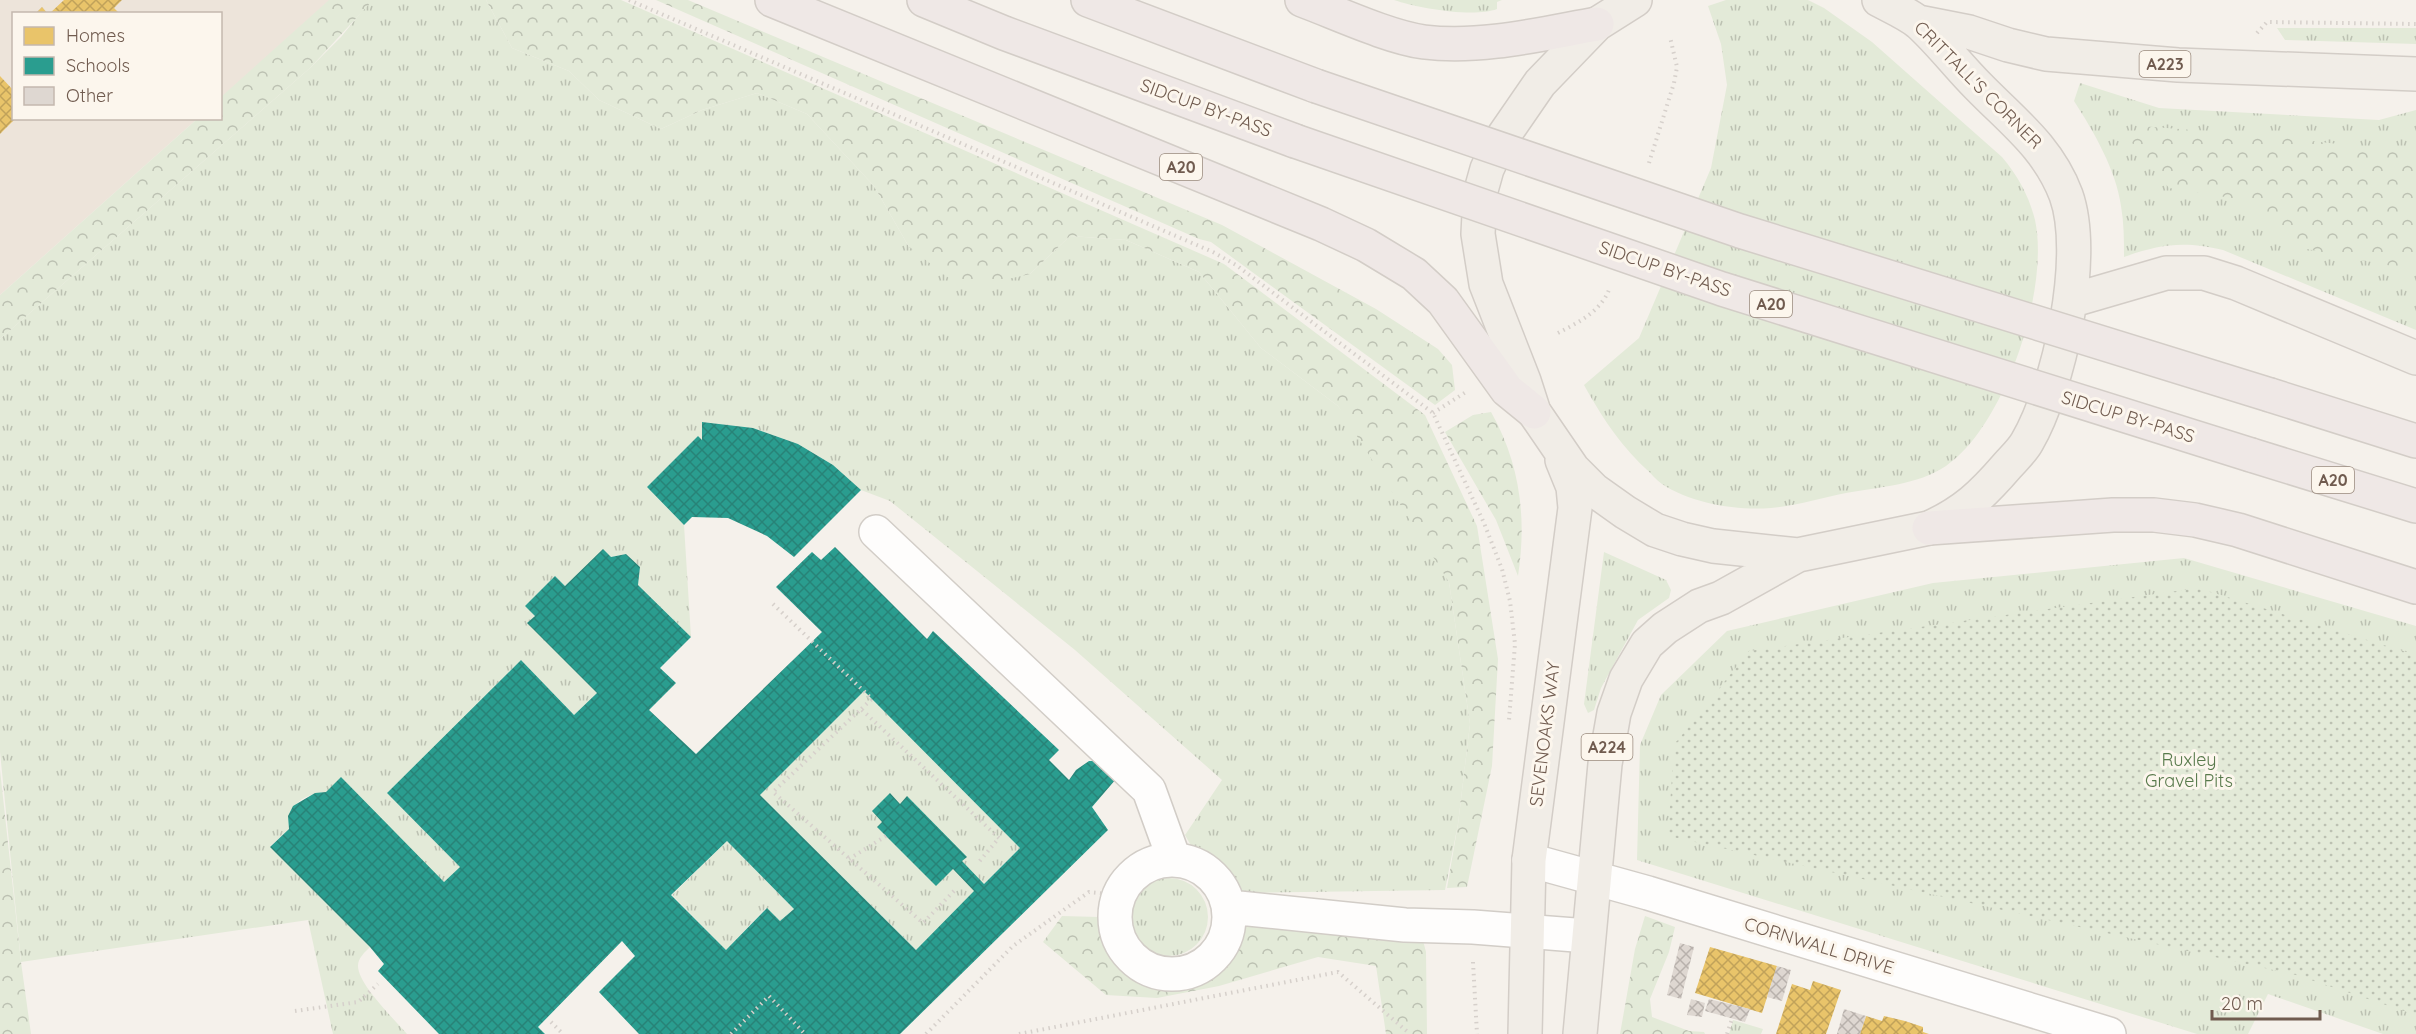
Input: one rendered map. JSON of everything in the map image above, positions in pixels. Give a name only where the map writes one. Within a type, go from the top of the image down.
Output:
[{"type":"highway","name":"A20","points":[[772,0],[1321,224],[1366,245],[1414,274],[1443,301],[1507,390],[1534,412]]},
{"type":"highway","name":"SIDCUP BY-PASS","points":[[924,0],[1004,33],[1295,141],[1722,289],[2416,506]]},
{"type":"highway","points":[[1088,0],[1316,86],[1740,231],[2416,441]]},
{"type":"highway","points":[[1302,0],[1397,35],[1423,42],[1498,41],[1597,24]]},
{"type":"highway","points":[[1929,528],[2113,515],[2154,515],[2195,520],[2238,530],[2416,587]]},
{"type":"main road","name":"CRITTALL'S CORNER","points":[[1635,0],[1597,24],[1540,83],[1516,115],[1487,169],[1480,194],[1478,234],[1486,285],[1534,412],[1573,469],[1594,490],[1608,502],[1655,530],[1682,539],[1713,546],[1798,555],[1929,528],[1947,520],[1976,501],[2026,443],[2041,411],[2058,358],[2070,301],[2072,218],[2066,196],[2048,158],[1918,22],[1880,0]]},
{"type":"main road","name":"A223","points":[[1918,22],[1969,32],[2046,54],[2227,67],[2416,74]]},
{"type":"main road","points":[[2070,301],[2166,273],[2204,273],[2236,283],[2416,358]]},
{"type":"main road","name":"SEVENOAKS WAY","points":[[1525,1034],[1529,860],[1575,508],[1570,477],[1552,439]]},
{"type":"main road","name":"A224","points":[[1580,1034],[1608,738],[1620,694],[1634,662],[1647,644],[1681,617],[1699,606],[1721,598],[1798,555]]},
{"type":"street","points":[[876,532],[1149,790],[1174,859]]},
{"type":"street","points":[[1174,859],[1190,861],[1216,879],[1224,892],[1229,908],[1229,927],[1223,945],[1210,960],[1194,970],[1175,974],[1156,972],[1139,964],[1125,950],[1117,933],[1114,915],[1118,896],[1127,880],[1140,869],[1156,861],[1174,859]]},
{"type":"street","name":"CORNWALL DRIVE","points":[[1529,860],[1648,893],[2109,1034]]},
{"type":"street","points":[[1229,908],[1405,925],[1473,927],[1526,933],[1588,936]]},
{"type":"path","points":[[629,0],[1213,252],[1236,265],[1433,413],[1484,523],[1502,568],[1510,601],[1515,644],[1508,728]]},
{"type":"path","points":[[2227,67],[2267,22],[2416,24]]},
{"type":"path","points":[[1433,413],[1466,392]]},
{"type":"path","points":[[773,604],[872,699],[773,792],[923,923],[954,891]]},
{"type":"path","points":[[861,709],[999,838],[978,863]]},
{"type":"path","points":[[849,859],[886,836]]},
{"type":"path","points":[[926,1034],[1013,946],[1089,892],[1118,896]]},
{"type":"path","points":[[1473,960],[1477,1034]]},
{"type":"path","points":[[1019,1034],[1338,972],[1410,1034]]},
{"type":"path","points":[[295,1011],[358,1002],[378,984]]},
{"type":"path","points":[[731,1034],[768,996],[805,1034]]},
{"type":"path","points":[[1727,1034],[1732,1019]]},
{"type":"path","points":[[551,1022],[563,1034]]},
{"type":"shaded area","points":[[0,0],[330,0],[222,97],[222,12],[12,12],[12,120],[196,120],[0,295]]},
{"type":"green space","points":[[329,0],[373,0],[310,68],[0,339],[0,295],[196,120],[222,120],[222,96]]},
{"type":"green space","points":[[371,0],[486,0],[512,48],[569,71],[599,100],[661,129],[702,110],[757,93],[807,114],[874,186],[909,247],[1030,274],[1070,236],[1126,240],[1199,272],[1261,348],[1338,406],[1398,487],[1449,582],[1470,724],[1458,824],[1445,890],[1233,893],[1216,869],[1198,858],[1185,835],[1222,780],[1075,650],[890,501],[861,490],[833,465],[798,444],[753,428],[703,422],[702,440],[698,436],[647,487],[684,525],[691,637],[638,585],[640,567],[626,554],[611,557],[565,586],[555,576],[525,606],[535,616],[528,623],[597,693],[574,715],[521,660],[387,793],[460,867],[444,882],[326,792],[310,795],[298,802],[291,813],[289,829],[270,846],[370,947],[359,960],[360,973],[378,1001],[407,1034],[333,1034],[308,920],[21,962],[0,752],[0,339],[310,68],[341,37]]},
{"type":"green space","points":[[486,0],[621,0],[1224,264],[1425,415],[1477,526],[1498,659],[1492,766],[1467,887],[1447,888],[1458,824],[1470,724],[1449,582],[1338,406],[1261,348],[1199,272],[1126,240],[1070,236],[1030,274],[963,289],[909,247],[874,186],[807,114],[757,93],[702,110],[661,129],[599,100],[569,71],[512,48]]},
{"type":"green space","points":[[656,0],[688,0],[1222,225],[1376,309],[1438,349],[1452,365],[1455,390],[1435,405],[1211,242],[1199,239]]},
{"type":"green space","points":[[1394,0],[1502,0],[1497,2],[1497,9],[1474,13],[1431,9]]},
{"type":"green space","points":[[1726,0],[1808,0],[1824,8],[1872,42],[2002,157],[2013,171],[2026,195],[2035,220],[2038,249],[2036,282],[2029,318],[2018,354],[2004,389],[1987,420],[1967,447],[1946,466],[1935,472],[1897,484],[1780,507],[1758,509],[1729,507],[1700,501],[1673,491],[1645,468],[1611,429],[1584,385],[1639,338],[1711,168],[1727,85],[1721,44],[1708,6]]},
{"type":"green space","points":[[2277,28],[2416,28],[2416,44],[2285,40]]},
{"type":"green space","points":[[2080,83],[2159,108],[2379,120],[2416,110],[2416,330],[2223,250],[2196,245],[2173,245],[2124,257],[2123,219],[2114,179],[2103,152],[2074,101]]},
{"type":"green space","points":[[2140,126],[2259,135],[2416,153],[2416,271],[2307,249],[2238,199],[2169,188],[2128,138]]},
{"type":"green space","points":[[1491,412],[1509,451],[1519,491],[1522,533],[1518,576],[1496,520],[1445,432],[1473,415]]},
{"type":"green space","points":[[1604,552],[1666,580],[1671,590],[1669,598],[1638,620],[1601,688],[1594,710],[1588,713],[1584,704]]},
{"type":"green space","name":"Ruxley Gravel Pits","points":[[2184,558],[2416,626],[2416,1034],[2383,1034],[2268,994],[2248,1034],[2197,1034],[1637,860],[1640,745],[1661,695],[1727,631],[1933,583]]},
{"type":"green space","name":"Ruxley Gravel Pits","points":[[2198,588],[2416,655],[2416,1015],[2296,975],[1668,836],[1674,745],[1749,651]]},
{"type":"green space","points":[[864,691],[1020,848],[916,950],[760,795]]},
{"type":"green space","points":[[0,770],[21,962],[31,1034],[0,1034]]},
{"type":"green space","points":[[727,841],[794,909],[780,921],[766,908],[726,950],[672,895]]},
{"type":"green space","points":[[1161,878],[1177,878],[1191,884],[1202,895],[1208,909],[1208,925],[1202,939],[1191,950],[1177,956],[1161,956],[1147,950],[1136,939],[1130,925],[1130,909],[1136,895],[1147,884]]},
{"type":"green space","points":[[1062,916],[1099,917],[1128,965],[1173,981],[1218,971],[1241,922],[1420,929],[1426,952],[1427,1034],[1386,1034],[1376,966],[1318,957],[1219,986],[1157,998],[1106,995],[1043,942]]},
{"type":"green space","points":[[1645,916],[1675,927],[1669,952],[1650,999],[1652,1017],[1689,1031],[1705,1034],[1620,1034],[1635,949]]},
{"type":"green space","points":[[1733,1020],[1763,1029],[1761,1034],[1729,1034]]},
{"type":"building: Homes","points":[[64,0],[122,0],[114,8],[118,12],[51,12]]},
{"type":"building: Homes","points":[[42,7],[46,12],[37,12]]},
{"type":"building: Homes","points":[[0,76],[12,89],[12,120],[14,120],[0,134]]},
{"type":"building: Homes","points":[[1710,947],[1777,966],[1762,1013],[1695,993]]},
{"type":"building: Homes","points":[[1813,981],[1841,990],[1826,1034],[1776,1034],[1792,984],[1810,990]]},
{"type":"building: Homes","points":[[1866,1016],[1882,1021],[1884,1016],[1905,1021],[1923,1027],[1923,1032],[1929,1034],[1860,1034]]},
{"type":"building: Schools","points":[[702,422],[753,428],[798,444],[833,465],[861,490],[794,557],[767,536],[728,518],[692,517],[684,525],[647,487],[698,436],[702,440]]},
{"type":"building: Schools","points":[[835,547],[927,639],[933,631],[1059,750],[1049,760],[1069,780],[1076,770],[1089,761],[1100,761],[1116,779],[1092,807],[1108,830],[900,1034],[639,1034],[599,992],[635,956],[622,941],[538,1027],[545,1034],[439,1034],[378,971],[384,964],[370,947],[270,847],[289,829],[288,816],[293,806],[315,793],[326,792],[341,777],[444,882],[460,867],[387,793],[521,660],[574,715],[597,693],[527,623],[535,616],[525,606],[555,576],[565,586],[603,549],[611,557],[626,554],[640,567],[638,585],[691,637],[660,668],[676,683],[649,710],[696,754],[822,632],[776,587],[812,552],[821,560]],"holes":[[[864,691],[1020,848],[984,884],[962,861],[967,857],[907,796],[900,804],[890,793],[872,811],[882,822],[877,827],[936,886],[953,869],[974,891],[916,950],[760,795]],[[727,841],[794,909],[780,921],[767,908],[726,950],[671,895]]]},
{"type":"building: Other","points":[[1680,943],[1694,947],[1681,999],[1667,995]]},
{"type":"building: Other","points":[[1777,966],[1791,970],[1782,1001],[1767,997]]},
{"type":"building: Other","points":[[1691,999],[1705,1003],[1702,1017],[1687,1015]]},
{"type":"building: Other","points":[[1709,999],[1750,1009],[1745,1022],[1705,1011]]},
{"type":"building: Other","points":[[1844,1009],[1866,1016],[1860,1034],[1837,1034]]}]
